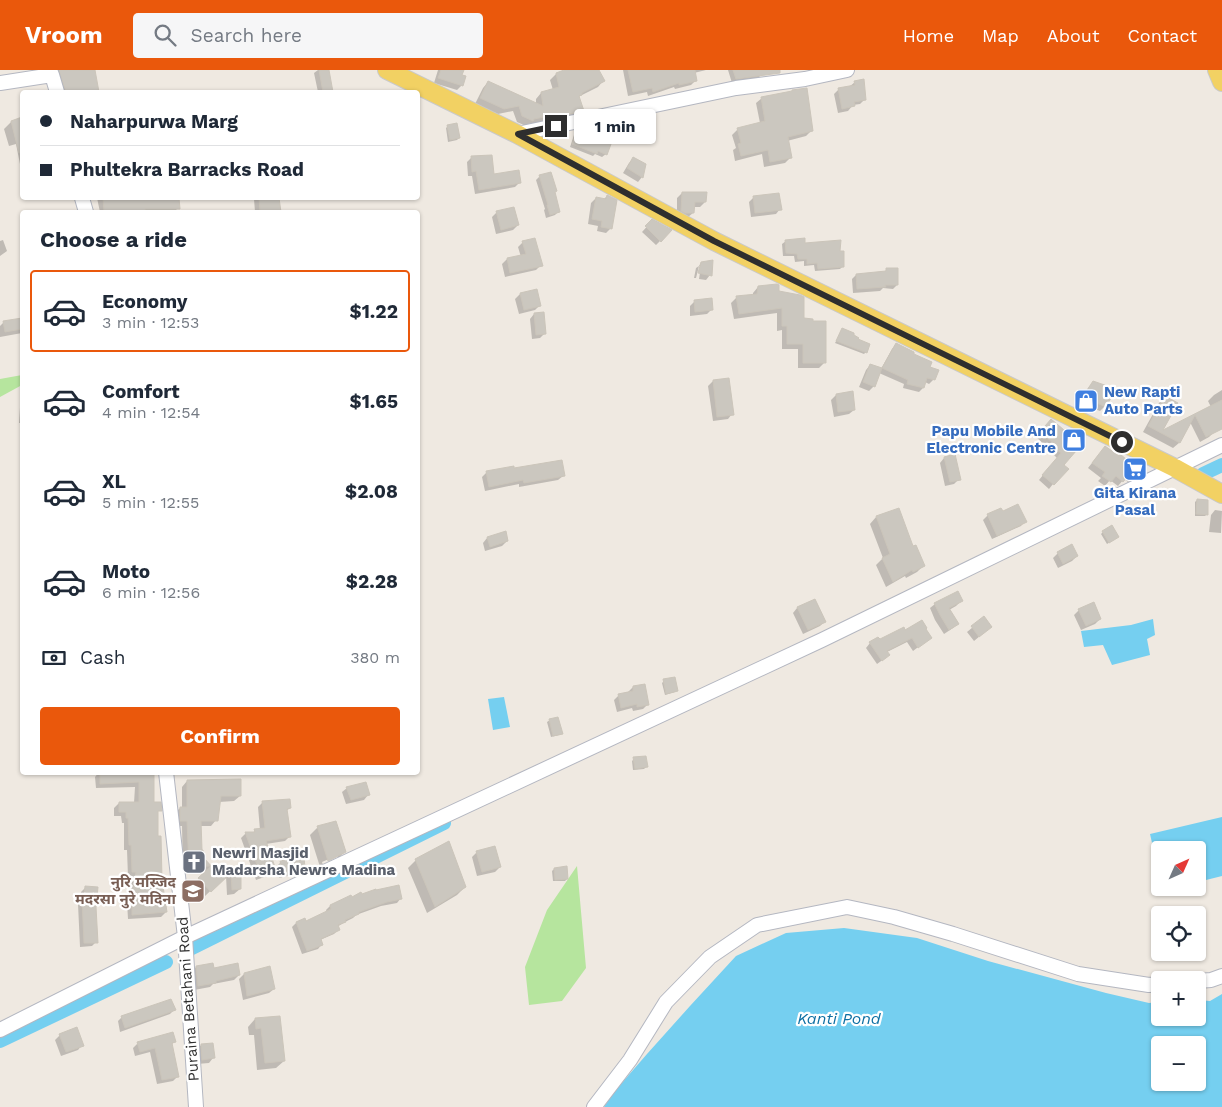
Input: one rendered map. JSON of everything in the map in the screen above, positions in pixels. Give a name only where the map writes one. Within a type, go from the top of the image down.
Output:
[{"type":"main road","points":[[387,70],[518,134],[714,241],[1175,468],[1222,494]]},
{"type":"main road","points":[[1217,70],[1222,82]]},
{"type":"street","points":[[518,134],[736,88],[806,79],[847,70]]},
{"type":"street","points":[[0,83],[51,73],[55,90]]},
{"type":"street","points":[[0,1030],[185,937],[822,640],[1222,445]]},
{"type":"street","name":"Puraina Betahani Road","points":[[166,775],[185,937],[196,1107]]},
{"type":"street","points":[[594,1107],[630,1060],[666,1002],[710,957],[758,925],[847,907],[894,917],[953,934],[1078,974],[1151,985]]},
{"type":"street","points":[[1206,980],[1222,976]]},
{"type":"green space","points":[[20,375],[20,386],[0,397],[0,379]]},
{"type":"green space","points":[[577,866],[586,968],[562,1001],[529,1005],[525,967],[547,910]]},
{"type":"water","points":[[1153,619],[1155,635],[1147,639],[1150,655],[1112,665],[1103,645],[1084,647],[1081,631],[1131,625]]},
{"type":"water","points":[[504,697],[510,727],[493,730],[488,699]]},
{"type":"water","points":[[1222,817],[1222,876],[1206,880],[1206,841],[1152,841],[1150,834]]},
{"type":"water","name":"Kanti Pond","points":[[844,928],[917,938],[988,961],[1106,993],[1151,1003],[1151,1026],[1206,1026],[1206,1001],[1210,1001],[1222,994],[1222,1107],[604,1107],[614,1092],[647,1054],[736,956],[786,933]]},
{"type":"building","points":[[59,70],[95,70],[99,90],[65,90]]},
{"type":"building","points":[[319,70],[329,70],[333,90],[323,90]]},
{"type":"building","points":[[441,70],[464,70],[462,75],[466,76],[463,86],[438,78]]},
{"type":"building","points":[[564,70],[599,70],[605,81],[579,96],[584,111],[555,117],[554,115],[534,119],[533,121],[522,116],[519,106],[504,109],[480,98],[488,81],[543,106],[541,92],[559,87],[556,73]]},
{"type":"building","points":[[628,70],[695,70],[697,81],[679,85],[679,83],[653,92],[652,88],[633,92]]},
{"type":"building","points":[[733,70],[780,70],[780,73],[736,79]]},
{"type":"building","points":[[864,79],[866,100],[854,102],[855,106],[842,109],[838,88],[855,85],[854,81]]},
{"type":"building","points":[[807,88],[813,131],[788,137],[792,158],[770,162],[768,150],[741,156],[738,144],[741,143],[737,128],[765,121],[761,97]]},
{"type":"building","points":[[20,118],[19,153],[11,121]]},
{"type":"building","points":[[457,123],[460,138],[450,140],[447,125]]},
{"type":"building","points":[[577,130],[611,144],[607,155],[598,151],[597,154],[572,144]]},
{"type":"building","points":[[492,155],[494,174],[519,170],[521,183],[479,190],[476,171],[472,172],[471,156]]},
{"type":"building","points":[[633,157],[646,164],[643,178],[627,168]]},
{"type":"building","points":[[551,172],[557,191],[555,192],[560,212],[550,215],[539,175]]},
{"type":"building","points":[[682,192],[707,192],[706,202],[695,202],[694,213],[685,213],[681,211]]},
{"type":"building","points":[[779,193],[782,210],[755,213],[753,196]]},
{"type":"building","points":[[607,195],[617,200],[612,229],[601,227],[602,221],[592,219],[596,197],[606,199]]},
{"type":"building","points":[[103,200],[179,200],[180,209],[145,210],[104,210]]},
{"type":"building","points":[[259,200],[279,200],[281,210],[260,210]]},
{"type":"building","points":[[514,207],[519,225],[501,230],[496,211]]},
{"type":"building","points":[[652,219],[672,230],[661,242],[645,226]]},
{"type":"building","points":[[535,238],[543,266],[510,273],[507,258],[526,254],[522,241]]},
{"type":"building","points":[[805,238],[805,243],[841,240],[840,251],[844,251],[844,267],[818,269],[817,263],[807,264],[807,259],[798,259],[797,254],[786,253],[785,240]]},
{"type":"building","points":[[713,260],[712,276],[698,273],[701,262]]},
{"type":"building","points":[[886,268],[898,268],[898,285],[857,289],[856,274],[886,271]]},
{"type":"building","points":[[779,285],[779,291],[804,297],[804,318],[813,319],[813,321],[826,321],[826,363],[803,363],[803,344],[787,344],[787,326],[782,326],[782,308],[739,314],[736,296],[757,294],[758,286]]},
{"type":"building","points":[[537,289],[541,306],[524,310],[520,293]]},
{"type":"building","points":[[712,298],[713,310],[695,312],[694,300]]},
{"type":"building","points":[[544,312],[546,334],[536,335],[534,313]]},
{"type":"building","points":[[20,318],[20,329],[5,332],[3,321]]},
{"type":"building","points":[[842,328],[854,333],[858,339],[870,344],[867,353],[836,341]]},
{"type":"building","points":[[896,343],[932,362],[930,367],[939,370],[935,380],[927,378],[924,388],[907,384],[908,380],[882,368]]},
{"type":"building","points":[[870,364],[882,368],[875,387],[863,382]]},
{"type":"building","points":[[729,378],[734,415],[717,417],[713,380]]},
{"type":"building","points":[[1093,381],[1116,389],[1106,407],[1092,401],[1086,410],[1078,404]]},
{"type":"building","points":[[853,391],[855,410],[838,412],[836,394]]},
{"type":"building","points":[[1165,396],[1178,403],[1163,430],[1222,400],[1222,429],[1206,437],[1195,415],[1180,443],[1148,426]]},
{"type":"building","points":[[1051,419],[1083,443],[1064,465],[1069,469],[1054,485],[1042,475],[1061,453],[1057,450],[1059,448],[1040,432]]},
{"type":"building","points":[[1105,446],[1119,456],[1120,454],[1140,471],[1135,478],[1133,479],[1129,475],[1123,482],[1116,476],[1111,482],[1102,476],[1105,472],[1092,463]]},
{"type":"building","points":[[955,454],[961,480],[950,482],[944,457]]},
{"type":"building","points":[[562,460],[565,476],[524,483],[523,480],[489,487],[486,471]]},
{"type":"building","points":[[1197,499],[1208,500],[1208,515],[1196,514]]},
{"type":"building","points":[[1018,504],[1027,522],[997,536],[987,514],[1001,508],[1003,511]]},
{"type":"building","points":[[899,508],[913,546],[916,545],[925,566],[913,572],[912,570],[893,582],[882,558],[890,554],[876,516]]},
{"type":"building","points":[[1112,525],[1119,537],[1109,543],[1102,531]]},
{"type":"building","points":[[506,531],[508,541],[490,547],[487,537]]},
{"type":"building","points":[[1072,544],[1078,556],[1063,564],[1057,552]]},
{"type":"building","points":[[958,591],[963,601],[949,608],[959,624],[949,630],[934,603]]},
{"type":"building","points":[[815,599],[826,622],[808,630],[797,607]]},
{"type":"building","points":[[1094,602],[1101,619],[1086,626],[1078,609]]},
{"type":"building","points":[[984,616],[992,627],[979,637],[971,626]]},
{"type":"building","points":[[922,620],[932,638],[918,648],[912,638],[887,651],[890,655],[882,661],[869,642],[878,637],[880,639],[904,627],[905,630]]},
{"type":"building","points":[[675,677],[678,691],[666,694],[663,679]]},
{"type":"building","points":[[645,684],[649,705],[637,707],[637,704],[621,708],[618,694],[633,691],[633,686]]},
{"type":"building","points":[[558,717],[563,734],[553,736],[549,719]]},
{"type":"building","points":[[646,756],[648,767],[635,769],[633,757]]},
{"type":"building","points":[[100,775],[154,775],[154,802],[161,802],[162,811],[158,811],[158,836],[161,836],[162,880],[167,912],[132,915],[132,897],[136,872],[132,872],[128,818],[126,818],[126,812],[119,812],[119,802],[139,802],[139,782],[100,784]]},
{"type":"building","points":[[241,779],[241,796],[221,796],[218,821],[201,821],[203,857],[213,868],[241,869],[241,889],[232,890],[231,873],[211,892],[198,878],[211,866],[189,867],[187,821],[180,821],[180,807],[187,807],[187,780]]},
{"type":"building","points":[[366,782],[370,795],[351,800],[346,787]]},
{"type":"building","points":[[290,799],[291,808],[287,809],[291,837],[266,841],[276,870],[261,876],[245,832],[255,832],[254,829],[265,828],[262,801]]},
{"type":"building","points":[[336,821],[346,852],[328,861],[317,826]]},
{"type":"building","points":[[449,841],[466,887],[435,907],[415,859]]},
{"type":"building","points":[[495,846],[501,867],[482,872],[476,851]]},
{"type":"building","points":[[304,856],[305,869],[283,874],[280,861]]},
{"type":"building","points":[[567,866],[568,879],[555,880],[554,868]]},
{"type":"building","points":[[399,885],[402,899],[359,912],[359,914],[338,925],[340,930],[321,939],[323,945],[307,951],[296,922],[305,918],[306,921],[331,909],[330,905],[351,895],[352,897],[361,892],[362,894],[376,889]]},
{"type":"building","points":[[85,886],[98,887],[96,907],[98,943],[84,943],[82,899],[84,899]]},
{"type":"building","points":[[213,963],[214,968],[238,963],[240,975],[216,981],[216,983],[198,986],[196,966]]},
{"type":"building","points":[[270,966],[275,989],[247,996],[244,973]]},
{"type":"building","points":[[171,999],[176,1010],[125,1028],[121,1016]]},
{"type":"building","points":[[280,1016],[285,1061],[265,1063],[261,1028],[256,1029],[255,1018]]},
{"type":"building","points":[[77,1027],[84,1046],[66,1052],[59,1034]]},
{"type":"building","points":[[173,1032],[176,1042],[172,1043],[179,1077],[162,1080],[155,1048],[140,1052],[137,1042]]},
{"type":"building","points":[[213,1043],[215,1058],[202,1060],[201,1044]]},
{"type":"waterway","points":[[1203,474],[1222,465]]},
{"type":"waterway","points":[[188,950],[444,823]]},
{"type":"waterway","points":[[0,1041],[166,962]]},
{"type":"place","name":"New Rapti Auto Parts","points":[[1086,401]]},
{"type":"place","name":"Papu Mobile And Electronic Centre","points":[[1074,440]]},
{"type":"place","name":"Gita Kirana Pasal","points":[[1135,469]]},
{"type":"place","name":"Newri Masjid Madarsha Newre Madina","points":[[194,862]]},
{"type":"place","name":"नुरि मस्जिद मदरसा नुरे मदिना","points":[[193,891]]},
{"type":"route","points":[[556,126],[518,134],[714,241],[1122,442]]}]
